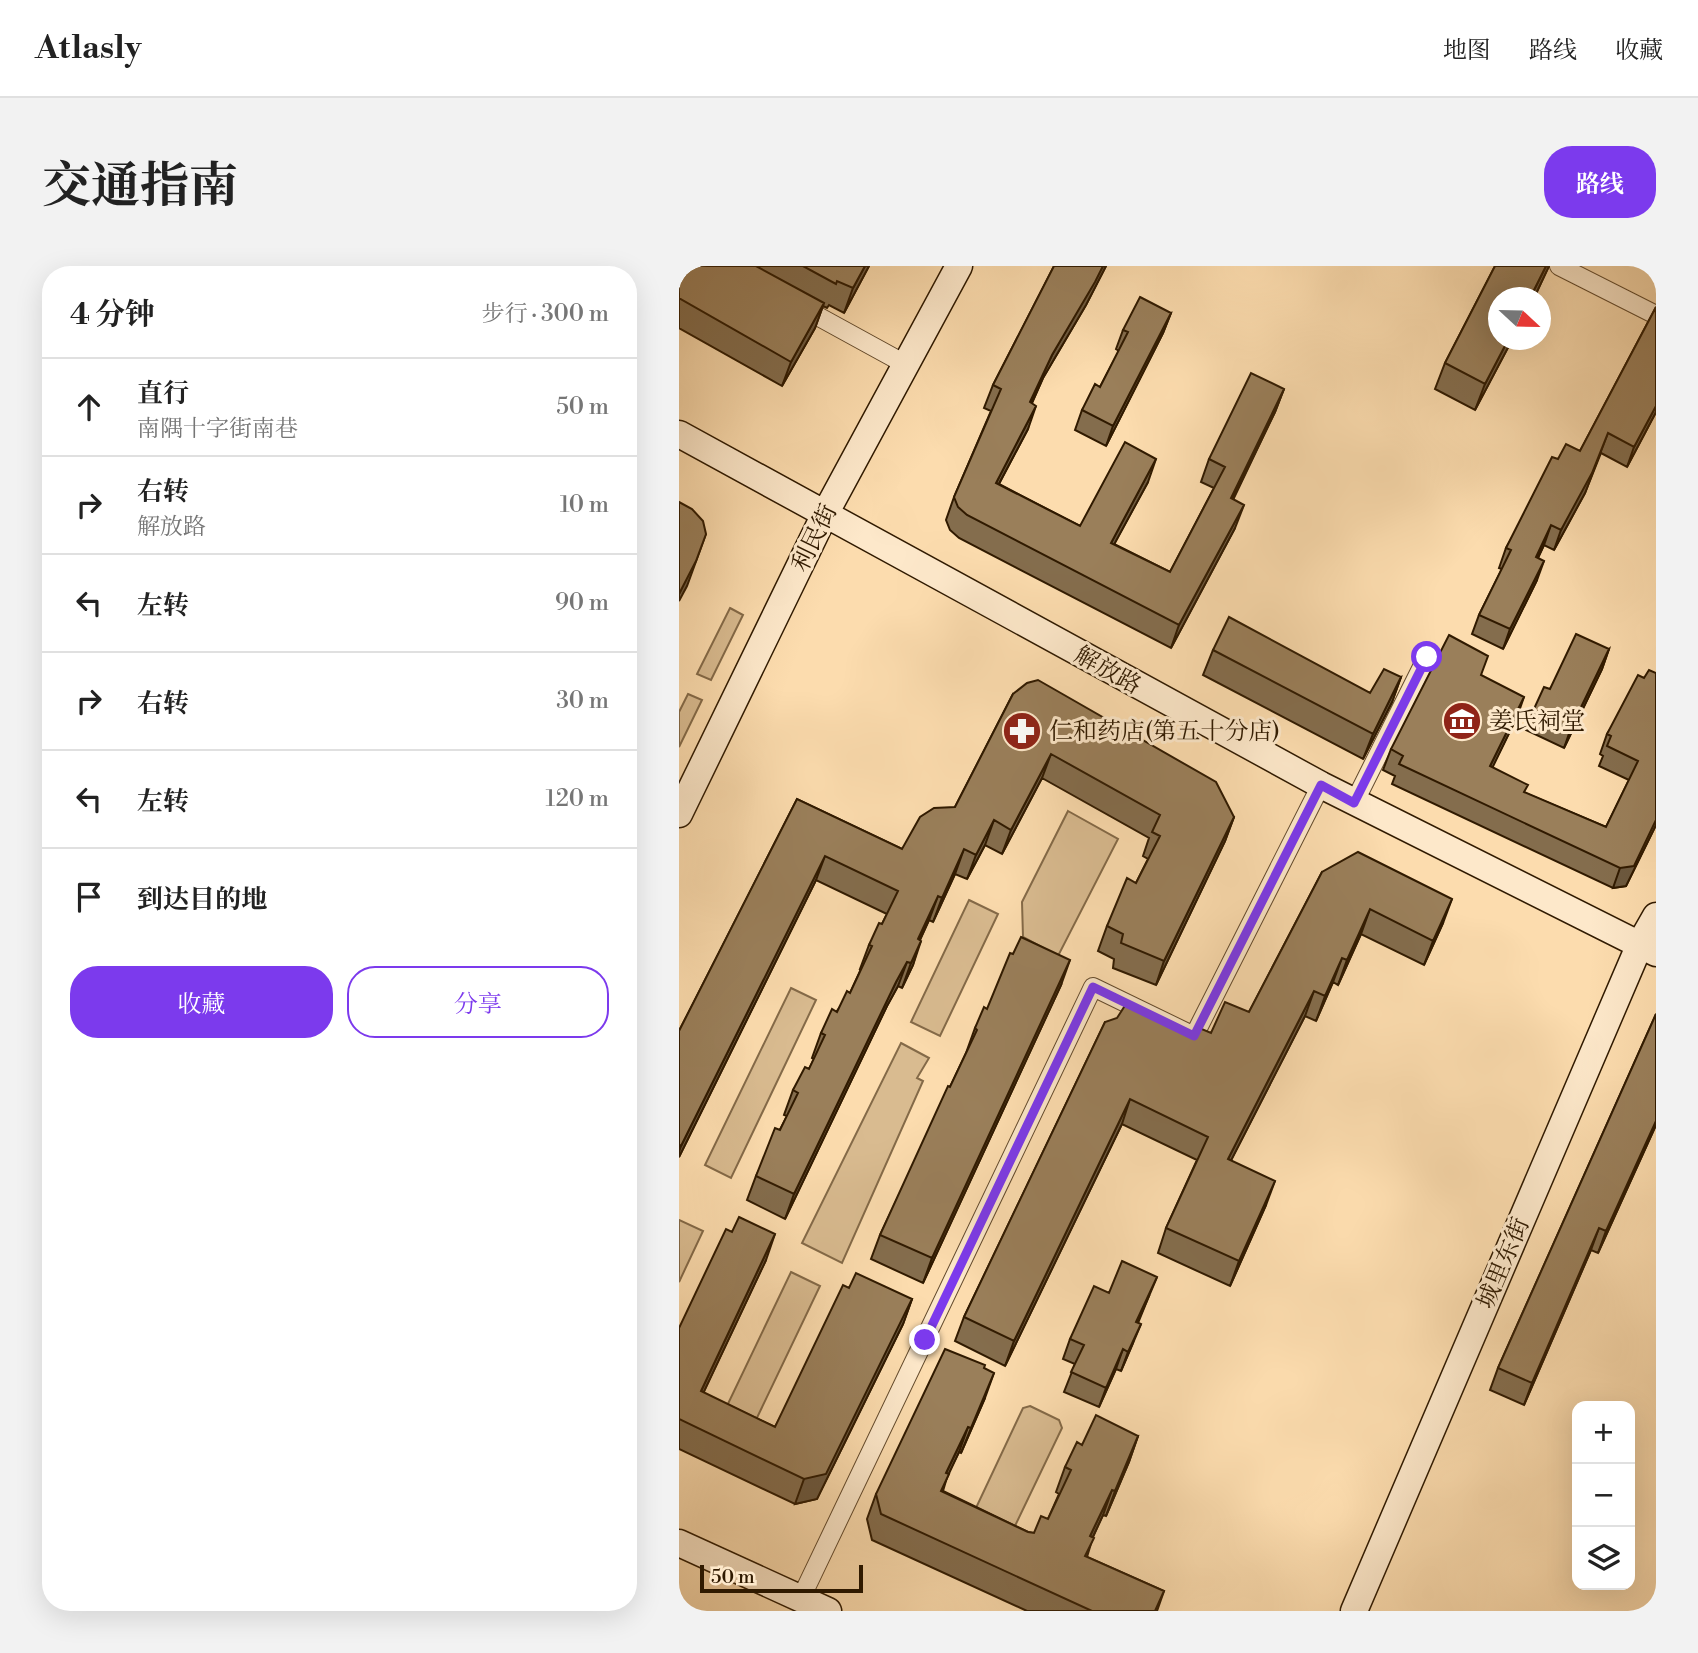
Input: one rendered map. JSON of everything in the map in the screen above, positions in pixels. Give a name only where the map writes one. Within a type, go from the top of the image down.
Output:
[{"type":"street","name":"利民街","points":[[679,814],[825,514],[959,266]]},
{"type":"street","points":[[1559,266],[1656,315]]},
{"type":"street","points":[[785,298],[905,364]]},
{"type":"street","name":"解放路","points":[[679,434],[1354,803],[1648,948]]},
{"type":"street","points":[[1354,803],[1427,657]]},
{"type":"street","points":[[801,1598],[1093,987],[1194,1036],[1321,785]]},
{"type":"street","name":"城里东街","points":[[1354,1611],[1648,948],[1656,916]]},
{"type":"street","points":[[679,1543],[828,1611]]},
{"type":"shaded area","points":[[730,608],[743,615],[711,680],[697,674]]},
{"type":"shaded area","points":[[688,694],[702,700],[679,747],[679,712]]},
{"type":"shaded area","points":[[1068,811],[1118,839],[1058,956],[1023,937],[1022,902]]},
{"type":"shaded area","points":[[969,900],[998,914],[940,1036],[911,1022]]},
{"type":"shaded area","points":[[791,988],[816,1000],[731,1178],[705,1165]]},
{"type":"shaded area","points":[[901,1043],[929,1058],[917,1078],[923,1081],[842,1263],[802,1243]]},
{"type":"shaded area","points":[[679,1220],[703,1231],[679,1282]]},
{"type":"shaded area","points":[[791,1272],[820,1286],[754,1424],[725,1410]]},
{"type":"shaded area","points":[[1030,1406],[1059,1420],[1062,1428],[1014,1528],[975,1510],[1023,1408]]},
{"type":"building","points":[[679,266],[756,266],[824,303],[791,362],[679,298]]},
{"type":"building","points":[[803,266],[865,266],[853,288],[837,281],[836,284]]},
{"type":"building","points":[[1054,266],[1103,266],[1052,355],[1030,402],[1036,406],[996,483],[1080,526],[1125,442],[1156,459],[1111,543],[1170,572],[1225,467],[1209,459],[1251,373],[1284,389],[1231,498],[1244,505],[1179,625],[967,515],[958,507],[954,497],[1001,389],[993,385]]},
{"type":"building","points":[[1495,266],[1546,266],[1536,287],[1488,287],[1488,350],[1503,350],[1485,384],[1445,363]]},
{"type":"building","points":[[1140,297],[1171,313],[1113,426],[1082,410],[1095,384],[1100,387],[1128,332],[1123,330]]},
{"type":"building","points":[[1656,307],[1656,406],[1634,447],[1608,433],[1592,473],[1561,530],[1551,525],[1536,557],[1544,561],[1510,629],[1479,615],[1511,550],[1506,548],[1552,457],[1558,459],[1566,444],[1580,451]]},
{"type":"building","points":[[679,502],[692,509],[703,521],[706,534],[679,594]]},
{"type":"building","points":[[1229,617],[1370,693],[1384,669],[1401,677],[1373,734],[1213,650]]},
{"type":"building","points":[[1576,634],[1609,649],[1571,728],[1533,711],[1544,687],[1550,689]]},
{"type":"building","points":[[1449,635],[1488,656],[1481,675],[1524,697],[1490,766],[1528,785],[1524,792],[1606,827],[1638,761],[1607,746],[1611,736],[1607,734],[1638,675],[1644,678],[1649,670],[1656,673],[1656,820],[1634,866],[1620,868],[1399,764],[1403,756],[1391,749]]},
{"type":"building","points":[[1038,680],[1216,782],[1234,817],[1164,961],[1121,943],[1123,934],[1107,926],[1127,878],[1136,883],[1160,836],[1152,832],[1160,815],[1051,754],[1011,830],[994,820],[976,855],[964,849],[942,898],[938,896],[918,939],[921,941],[911,963],[907,962],[896,982],[794,1194],[756,1176],[775,1128],[780,1130],[798,1093],[793,1090],[805,1067],[809,1069],[825,1035],[821,1033],[832,1009],[837,1012],[847,991],[850,993],[872,946],[869,945],[879,923],[882,924],[898,891],[825,856],[681,1146],[679,1145],[679,1031],[797,799],[902,849],[920,817],[934,808],[955,807],[1013,694],[1027,683]]},
{"type":"building","points":[[1358,852],[1452,899],[1433,941],[1370,909],[1347,960],[1342,958],[1325,996],[1314,991],[1228,1159],[1275,1181],[1239,1261],[1166,1228],[1208,1137],[1130,1099],[1014,1341],[964,1317],[1105,1022],[1117,1018],[1126,1004],[1193,1035],[1197,1027],[1211,1033],[1225,1002],[1249,1012],[1322,872]]},
{"type":"building","points":[[1021,937],[1070,960],[932,1258],[880,1235],[948,1086],[950,1087],[977,1030],[975,1028],[984,1007],[987,1009],[1010,953],[1013,954]]},
{"type":"building","points":[[1656,1014],[1656,1121],[1606,1231],[1599,1228],[1532,1383],[1498,1368]]},
{"type":"building","points":[[739,1217],[775,1234],[701,1391],[775,1427],[843,1285],[849,1288],[856,1273],[912,1299],[826,1474],[804,1479],[679,1419],[679,1328],[726,1229],[732,1232]]},
{"type":"building","points":[[1122,1261],[1157,1277],[1136,1322],[1141,1324],[1128,1352],[1123,1349],[1106,1388],[1071,1372],[1084,1345],[1070,1339],[1094,1286],[1109,1293]]},
{"type":"building","points":[[945,1349],[985,1365],[984,1368],[994,1373],[971,1428],[968,1427],[946,1473],[949,1474],[941,1491],[1028,1532],[1034,1533],[1041,1516],[1048,1519],[1071,1470],[1065,1467],[1077,1442],[1082,1445],[1096,1415],[1138,1436],[1115,1491],[1112,1490],[1090,1536],[1094,1538],[1085,1556],[1164,1591],[1155,1611],[1092,1611],[881,1514],[876,1494]]},
{"type":"place","name":"姜氏祠堂","points":[[1462,721]]},
{"type":"place","name":"仁和药店(第五十分店)","points":[[1022,731]]},
{"type":"route","points":[[925,1340],[1093,987],[1194,1036],[1321,785],[1354,803],[1427,657]]}]
